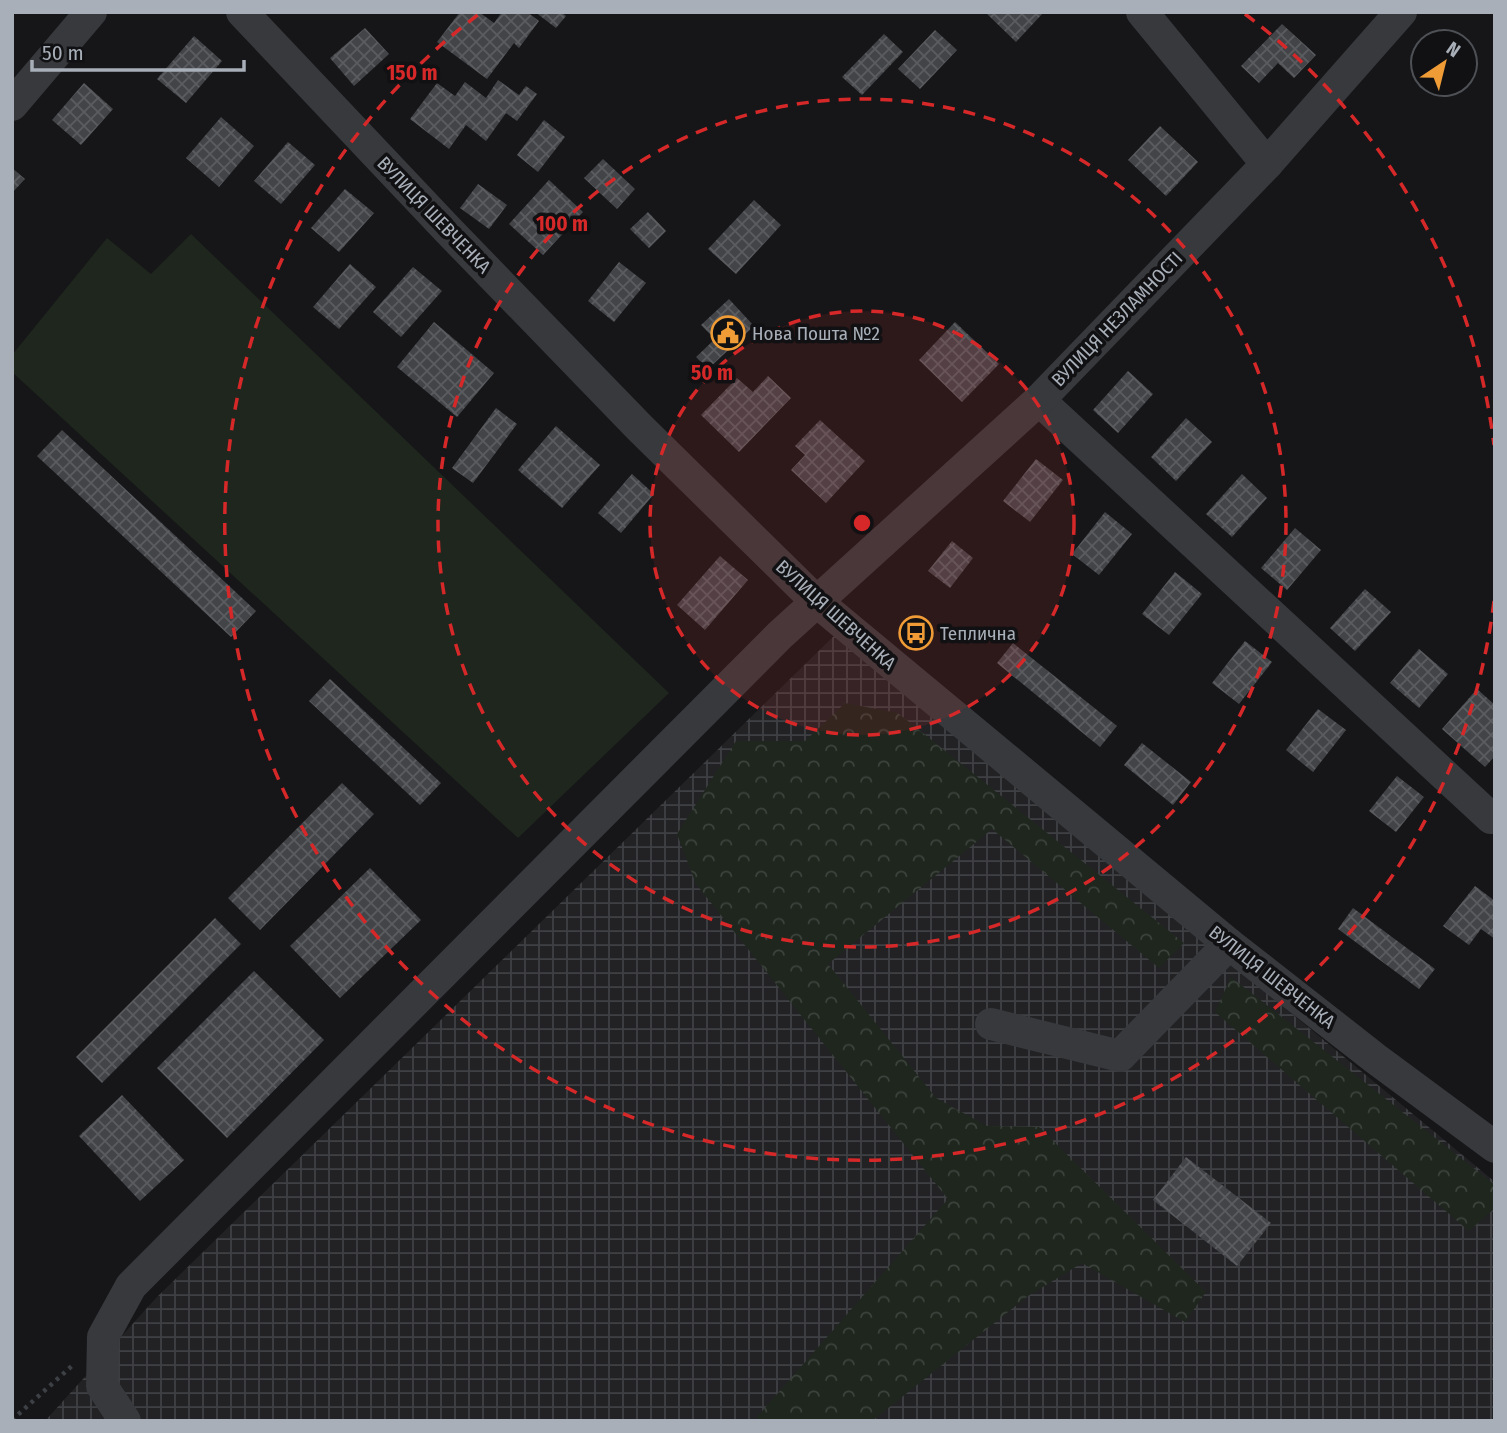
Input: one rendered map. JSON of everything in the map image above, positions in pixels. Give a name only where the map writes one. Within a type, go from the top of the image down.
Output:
[{"type":"street","points":[[12,105],[91,12]]},
{"type":"street","name":"ВУЛИЦЯ ШЕВЧЕНКА","points":[[242,12],[457,240],[631,418],[816,601],[1229,944],[1376,1059],[1495,1147]]},
{"type":"street","points":[[1142,12],[1267,164]]},
{"type":"street","name":"ВУЛИЦЯ НЕЗЛАМНОСТІ","points":[[103,1337],[131,1286],[780,635],[1039,400],[1267,164],[1401,12]]},
{"type":"street","points":[[1039,400],[1491,818]]},
{"type":"street","points":[[991,1024],[1120,1056],[1229,944]]},
{"type":"street","points":[[103,1337],[102,1387],[125,1421]]},
{"type":"path","points":[[12,1420],[103,1337]]},
{"type":"shaded area","points":[[835,635],[1495,1182],[1495,1421],[45,1421],[156,1298]]},
{"type":"green space","points":[[191,234],[669,693],[518,838],[12,372],[12,355],[107,238],[151,274]]},
{"type":"green space","points":[[845,703],[898,713],[1184,943],[1159,968],[992,829],[828,964],[936,1098],[987,1126],[1039,1127],[1206,1292],[1185,1322],[1082,1263],[1028,1296],[872,1421],[759,1421],[757,1417],[948,1199],[696,884],[677,834],[736,741],[805,741]]},
{"type":"green space","points":[[1231,977],[1495,1185],[1495,1208],[1469,1231],[1215,1012]]},
{"type":"building","points":[[460,12],[479,12],[494,23],[502,12],[527,12],[539,21],[519,48],[514,43],[487,79],[437,42]]},
{"type":"building","points":[[535,12],[561,12],[566,16],[556,28]]},
{"type":"building","points":[[985,12],[1044,12],[1016,42]]},
{"type":"building","points":[[1282,24],[1316,55],[1294,78],[1278,63],[1259,83],[1241,66]]},
{"type":"building","points":[[365,28],[389,54],[354,86],[330,58]]},
{"type":"building","points":[[935,30],[957,50],[920,89],[898,69]]},
{"type":"building","points":[[884,34],[903,52],[862,95],[842,77]]},
{"type":"building","points":[[194,36],[222,61],[186,103],[157,79]]},
{"type":"building","points":[[498,80],[519,95],[526,86],[537,94],[517,121],[506,113],[486,141],[466,125],[449,149],[410,119],[437,83],[455,96],[465,82],[486,98]]},
{"type":"building","points":[[84,83],[113,109],[81,145],[52,120]]},
{"type":"building","points":[[221,117],[254,146],[219,187],[186,158]]},
{"type":"building","points":[[544,120],[565,137],[538,172],[517,155]]},
{"type":"building","points":[[1160,126],[1198,162],[1166,196],[1128,160]]},
{"type":"building","points":[[288,142],[315,165],[281,204],[254,181]]},
{"type":"building","points":[[603,159],[635,189],[617,209],[584,178]]},
{"type":"building","points":[[12,168],[25,179],[12,193]]},
{"type":"building","points":[[549,180],[583,212],[543,255],[509,224]]},
{"type":"building","points":[[478,184],[507,205],[489,229],[460,208]]},
{"type":"building","points":[[345,189],[374,213],[339,252],[311,228]]},
{"type":"building","points":[[754,200],[781,225],[736,274],[708,249]]},
{"type":"building","points":[[648,212],[666,231],[649,248],[630,229]]},
{"type":"building","points":[[619,262],[646,283],[614,322],[588,301]]},
{"type":"building","points":[[350,264],[376,287],[339,329],[313,307]]},
{"type":"building","points":[[413,267],[442,291],[401,337],[373,312]]},
{"type":"building","name":"Нова Пошта №2","points":[[729,299],[754,326],[708,369],[696,357],[715,339],[701,325]]},
{"type":"building","points":[[434,322],[494,373],[457,417],[397,367]]},
{"type":"building","points":[[955,322],[999,364],[962,402],[919,360]]},
{"type":"building","points":[[1128,371],[1153,394],[1118,433],[1093,410]]},
{"type":"building","points":[[768,376],[791,398],[739,452],[701,415],[737,378],[753,392]]},
{"type":"building","points":[[496,408],[517,424],[473,483],[452,468]]},
{"type":"building","points":[[1186,418],[1212,442],[1176,481],[1151,457]]},
{"type":"building","points":[[820,420],[865,461],[826,503],[791,470],[805,455],[795,446]]},
{"type":"building","points":[[556,426],[600,465],[562,508],[518,470]]},
{"type":"building","points":[[62,430],[256,611],[231,637],[37,456]]},
{"type":"building","points":[[1036,459],[1063,480],[1030,522],[1003,501]]},
{"type":"building","points":[[632,474],[654,494],[621,533],[598,513]]},
{"type":"building","points":[[1242,474],[1267,498],[1232,537],[1206,514]]},
{"type":"building","points":[[1105,512],[1132,534],[1099,575],[1072,554]]},
{"type":"building","points":[[1295,528],[1321,550],[1287,590],[1261,568]]},
{"type":"building","points":[[952,541],[973,558],[950,588],[928,571]]},
{"type":"building","points":[[720,556],[748,580],[705,630],[677,605]]},
{"type":"building","points":[[1175,572],[1202,594],[1169,635],[1142,614]]},
{"type":"building","points":[[1365,589],[1391,612],[1355,651],[1330,628]]},
{"type":"building","points":[[1245,641],[1272,662],[1239,704],[1212,683]]},
{"type":"building","points":[[1013,643],[1117,726],[1100,747],[997,663]]},
{"type":"building","points":[[1419,649],[1448,674],[1419,708],[1390,683]]},
{"type":"building","points":[[330,679],[441,783],[420,805],[309,701]]},
{"type":"building","points":[[1477,689],[1495,705],[1495,756],[1485,767],[1442,729]]},
{"type":"building","points":[[1318,709],[1346,730],[1313,772],[1286,750]]},
{"type":"building","points":[[1142,743],[1191,782],[1173,805],[1124,765]]},
{"type":"building","points":[[1397,776],[1424,797],[1396,832],[1369,811]]},
{"type":"building","points":[[342,783],[374,814],[260,930],[228,898]]},
{"type":"building","points":[[370,868],[421,920],[340,998],[290,946]]},
{"type":"building","points":[[1475,886],[1495,901],[1495,939],[1481,929],[1469,945],[1443,926]]},
{"type":"building","points":[[1353,908],[1435,969],[1419,989],[1338,929]]},
{"type":"building","points":[[215,918],[241,944],[102,1083],[76,1057]]},
{"type":"building","points":[[254,971],[324,1040],[227,1138],[157,1068]]},
{"type":"building","points":[[122,1095],[184,1160],[140,1201],[79,1136]]},
{"type":"building","points":[[1186,1157],[1271,1223],[1237,1266],[1153,1200]]},
{"type":"place","name":"Нова Пошта №2","points":[[728,333]]},
{"type":"place","name":"Теплична","points":[[916,633]]}]
